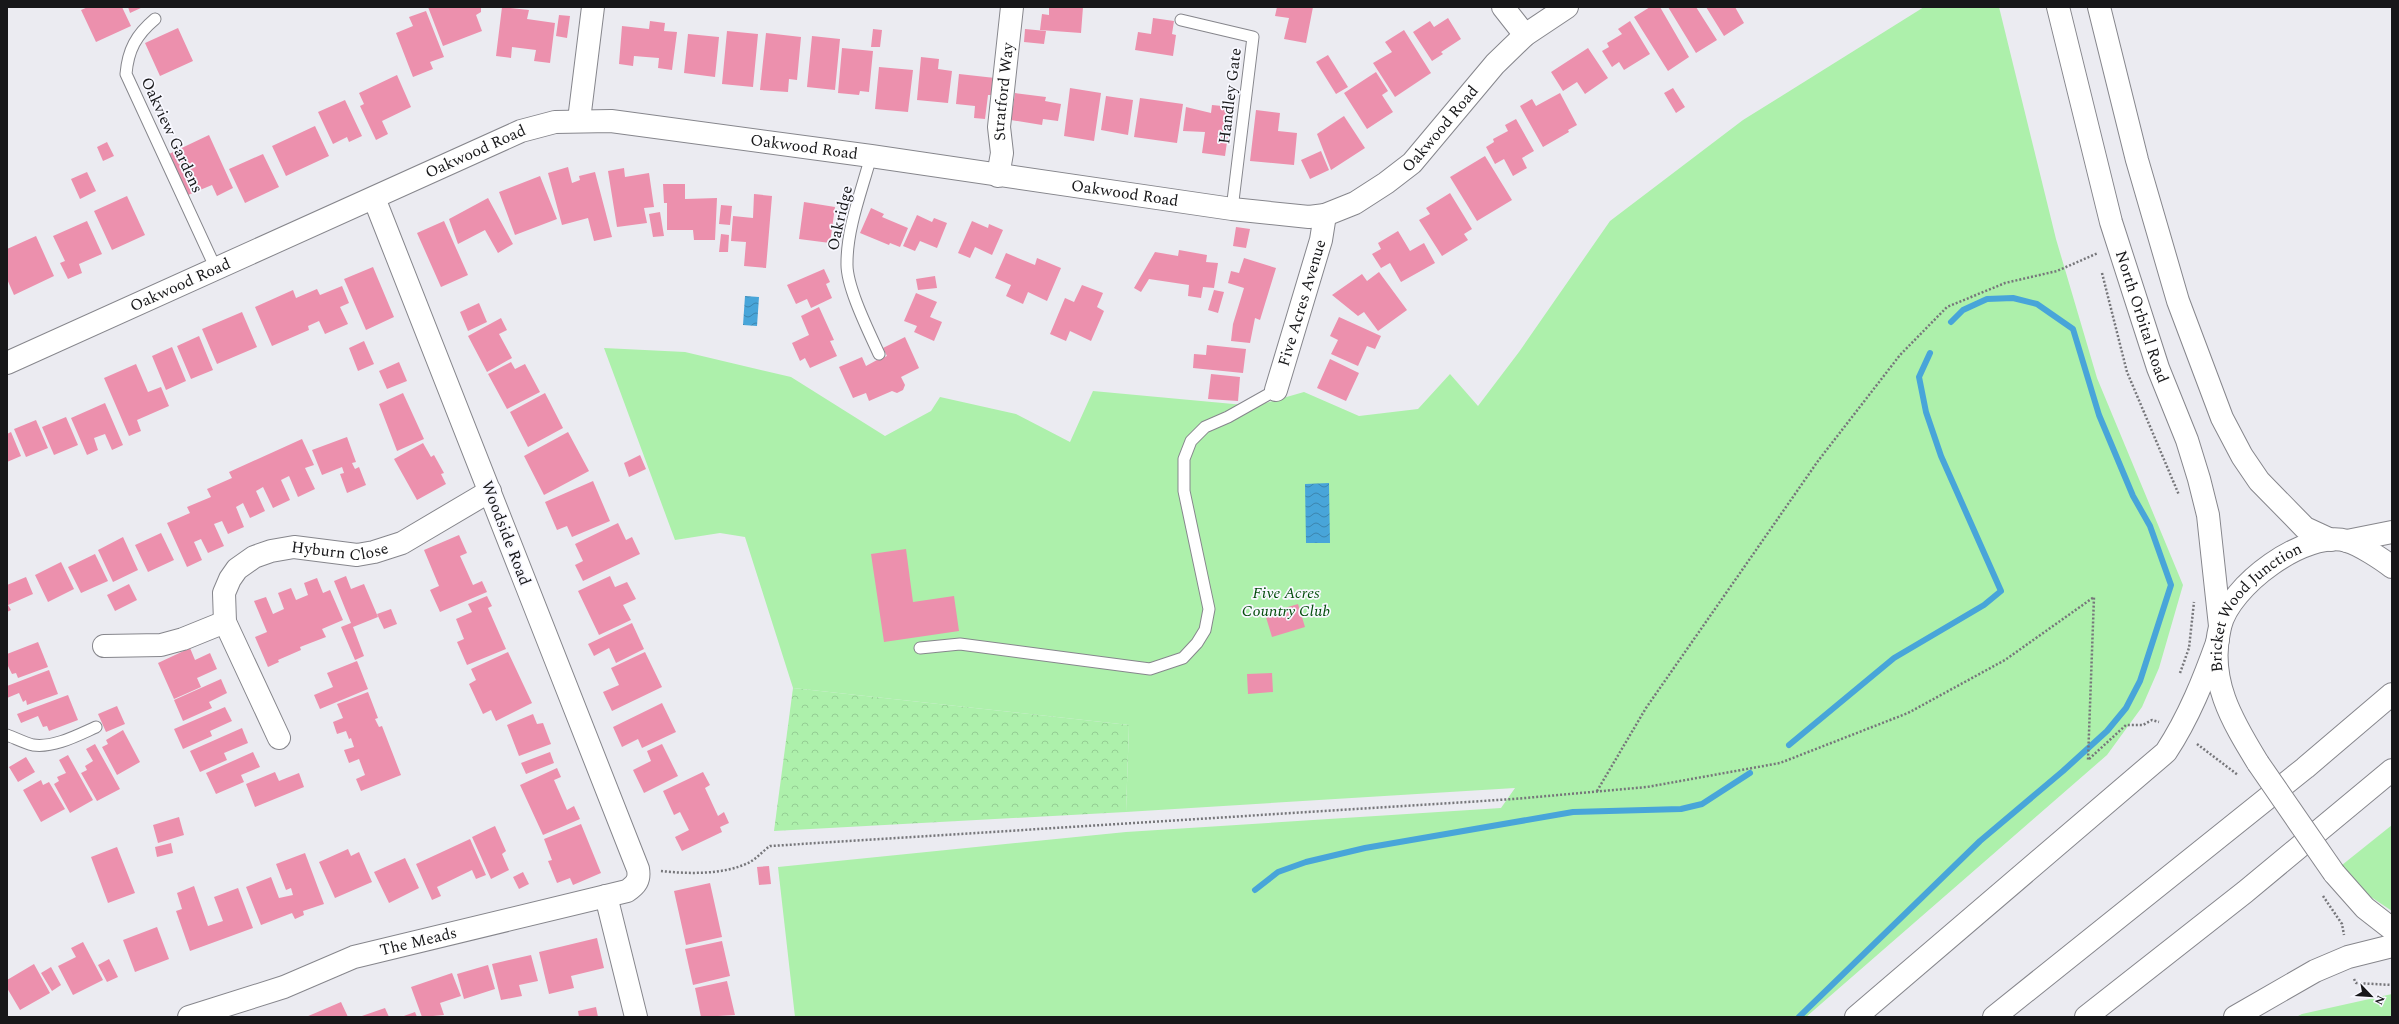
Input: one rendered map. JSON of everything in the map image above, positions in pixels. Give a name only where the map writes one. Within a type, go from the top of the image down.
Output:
[{"type":"main road","points":[[580,120],[593,7]]},
{"type":"main road","name":"Stratford Way","points":[[998,176],[1002,153],[999,127],[1012,7]]},
{"type":"main road","points":[[1503,7],[1525,35]]},
{"type":"main road","name":"Oakwood Road","points":[[7,362],[521,131],[555,122],[580,120],[626,123],[871,156],[998,176],[1232,209],[1309,217],[1325,215],[1355,203],[1386,183],[1412,163],[1495,64],[1525,35],[1567,7]]},
{"type":"main road","name":"North Orbital Road","points":[[2058,7],[2111,222],[2158,368],[2187,440],[2200,479],[2208,515],[2219,633]]},
{"type":"main road","points":[[2099,7],[2137,160],[2178,301],[2222,418],[2242,456],[2259,481],[2305,528],[2339,541],[2392,567]]},
{"type":"main road","name":"Woodside Road","points":[[374,198],[638,869]]},
{"type":"main road","name":"Five Acres Avenue","points":[[1276,390],[1321,240],[1325,215]]},
{"type":"main road","name":"Hyburn Close","points":[[279,738],[225,622],[224,593],[230,578],[237,569],[254,557],[271,550],[294,548],[358,555],[374,552],[402,543],[490,492]]},
{"type":"main road","name":"Bricket Wood Junction","points":[[2392,532],[2305,546],[2284,555],[2262,571],[2242,587],[2225,613],[2219,633],[2218,671],[2222,695],[2233,722],[2258,763],[2334,873],[2365,908],[2392,929]]},
{"type":"main road","points":[[104,646],[161,645],[184,639],[225,622]]},
{"type":"main road","points":[[1856,1017],[2148,770],[2166,752],[2171,728],[2201,685],[2219,633]]},
{"type":"main road","points":[[1994,1017],[2305,768],[2392,694]]},
{"type":"main road","points":[[2086,1017],[2246,892],[2392,770]]},
{"type":"main road","name":"The Meads","points":[[189,1017],[284,987],[354,957],[627,891],[636,885],[639,877],[638,869]]},
{"type":"main road","points":[[606,896],[636,1017]]},
{"type":"main road","points":[[2235,1017],[2316,971],[2348,957],[2392,946]]},
{"type":"lane","name":"Oakview Gardens","points":[[155,19],[136,38],[128,55],[126,74],[216,269]]},
{"type":"lane","name":"Handley Gate","points":[[1181,20],[1253,37],[1232,209]]},
{"type":"lane","name":"Oakridge","points":[[871,156],[848,241],[846,264],[858,308],[879,354]]},
{"type":"lane","points":[[920,648],[960,644],[1150,669],[1183,658],[1205,630],[1209,609],[1184,491],[1184,459],[1191,441],[1205,427],[1228,417],[1276,390]]},
{"type":"lane","points":[[7,735],[33,745],[44,745],[67,739],[96,727]]},
{"type":"path","points":[[2096,246],[2099,261]]},
{"type":"path","points":[[1597,791],[1646,708],[1818,461],[1900,355],[1947,308],[2005,283],[2057,271],[2098,253]]},
{"type":"path","points":[[2101,268],[2127,372],[2180,498]]},
{"type":"path","points":[[2178,678],[2189,648],[2194,596]]},
{"type":"path","points":[[638,869],[695,874],[750,862],[770,846],[1514,799],[1647,786],[1780,763],[1908,713],[2005,660],[2094,597],[2088,760],[2126,725],[2143,725],[2152,720],[2171,728],[2206,750],[2238,775]]},
{"type":"green space","name":"Five Acres Country Club","points":[[1924,7],[1999,7],[2056,239],[2097,378],[2183,585],[2159,668],[2142,707],[2107,755],[1806,1017],[795,1017],[778,867],[1126,832],[1501,808],[1515,788],[1126,812],[1129,725],[793,688],[745,537],[720,533],[675,540],[604,348],[685,352],[791,377],[885,436],[931,411],[940,397],[1016,414],[1070,442],[1093,391],[1255,406],[1304,392],[1359,416],[1418,409],[1450,374],[1478,406],[1519,352],[1610,221],[1743,120]]},
{"type":"green space","points":[[793,688],[1129,725],[1126,812],[774,831]]},
{"type":"green space","points":[[2392,825],[2392,911],[2365,893],[2342,865]]},
{"type":"green space","points":[[2392,994],[2392,1017],[2296,1017],[2302,1014]]},
{"type":"water","points":[[745,296],[759,297],[757,326],[743,325]]},
{"type":"water","points":[[1329,483],[1330,543],[1306,543],[1305,484]]},
{"type":"building","points":[[88,7],[122,7],[131,26],[96,42],[81,10]]},
{"type":"building","points":[[128,7],[143,7],[130,13]]},
{"type":"building","points":[[428,7],[481,7],[481,12],[476,15],[482,31],[443,46]]},
{"type":"building","points":[[502,7],[529,10],[527,19],[555,23],[550,63],[534,61],[536,50],[512,47],[511,58],[496,56]]},
{"type":"building","points":[[1049,7],[1083,7],[1081,33],[1040,30],[1042,14],[1049,15]]},
{"type":"building","points":[[1277,7],[1313,7],[1306,43],[1284,39],[1289,18],[1275,16]]},
{"type":"building","points":[[1650,7],[1660,7],[1689,57],[1668,71],[1634,17]]},
{"type":"building","points":[[1668,7],[1696,7],[1717,40],[1696,53]]},
{"type":"building","points":[[1706,7],[1735,7],[1744,23],[1724,36]]},
{"type":"building","points":[[426,11],[444,57],[430,62],[433,69],[413,77],[396,33],[413,26],[409,17]]},
{"type":"building","points":[[559,15],[570,16],[567,38],[556,36]]},
{"type":"building","points":[[1153,18],[1174,21],[1172,34],[1176,35],[1173,56],[1135,50],[1138,32],[1151,34]]},
{"type":"building","points":[[1448,18],[1461,39],[1441,52],[1443,54],[1432,61],[1413,32],[1430,21],[1434,27]]},
{"type":"building","points":[[650,21],[665,23],[664,31],[677,32],[672,70],[658,68],[659,58],[634,56],[633,66],[619,64],[622,26],[649,29]]},
{"type":"building","points":[[1630,21],[1650,54],[1624,70],[1619,62],[1612,67],[1602,51],[1609,47],[1607,43],[1622,34],[1618,29]]},
{"type":"building","points":[[178,28],[193,61],[160,76],[145,43]]},
{"type":"building","points":[[873,29],[882,30],[880,47],[871,47]]},
{"type":"building","points":[[1025,29],[1046,31],[1044,44],[1024,42]]},
{"type":"building","points":[[1404,30],[1431,73],[1395,97],[1373,63],[1392,52],[1385,42]]},
{"type":"building","points":[[727,31],[758,34],[753,87],[722,84]]},
{"type":"building","points":[[766,33],[801,37],[797,80],[789,79],[788,92],[760,90]]},
{"type":"building","points":[[688,34],[719,37],[715,77],[684,73]]},
{"type":"building","points":[[812,36],[840,39],[835,90],[807,87]]},
{"type":"building","points":[[842,48],[873,51],[869,92],[860,91],[859,95],[838,93]]},
{"type":"building","points":[[1588,48],[1608,78],[1585,94],[1577,82],[1563,91],[1551,72]]},
{"type":"building","points":[[1328,55],[1348,87],[1336,94],[1316,62]]},
{"type":"building","points":[[921,57],[939,59],[938,69],[952,71],[948,103],[917,100]]},
{"type":"building","points":[[879,67],[913,70],[908,112],[875,109]]},
{"type":"building","points":[[1376,72],[1388,91],[1382,95],[1393,112],[1367,129],[1344,93]]},
{"type":"building","points":[[959,74],[995,78],[993,95],[988,95],[985,119],[974,118],[975,106],[956,104]]},
{"type":"building","points":[[397,75],[411,107],[382,121],[388,134],[376,140],[360,106],[364,104],[359,93]]},
{"type":"building","points":[[1070,88],[1101,93],[1094,141],[1064,136]]},
{"type":"building","points":[[1673,88],[1685,107],[1676,113],[1664,93]]},
{"type":"building","points":[[1015,93],[1046,97],[1045,101],[1061,104],[1058,121],[1043,119],[1042,125],[1011,120]]},
{"type":"building","points":[[1560,93],[1577,125],[1568,130],[1569,132],[1543,147],[1520,106],[1532,99],[1536,106]]},
{"type":"building","points":[[1106,96],[1133,100],[1128,135],[1101,130]]},
{"type":"building","points":[[1140,98],[1183,104],[1177,143],[1134,137]]},
{"type":"building","points":[[345,100],[362,136],[349,142],[347,137],[333,144],[318,112]]},
{"type":"building","points":[[1212,105],[1232,107],[1225,156],[1202,153],[1205,132],[1183,131],[1186,107],[1211,113]]},
{"type":"building","points":[[1256,110],[1280,113],[1278,131],[1297,133],[1294,165],[1250,161]]},
{"type":"building","points":[[1344,116],[1365,148],[1331,170],[1317,134]]},
{"type":"building","points":[[1516,119],[1534,151],[1522,158],[1527,168],[1513,176],[1504,159],[1495,164],[1486,147],[1494,142],[1493,139],[1508,131],[1505,125]]},
{"type":"building","points":[[315,126],[329,156],[286,176],[272,146]]},
{"type":"building","points":[[209,135],[233,188],[217,196],[212,185],[188,195],[169,154]]},
{"type":"building","points":[[107,142],[114,156],[103,161],[97,147]]},
{"type":"building","points":[[1321,151],[1329,170],[1310,179],[1301,160]]},
{"type":"building","points":[[263,154],[279,187],[245,203],[229,169]]},
{"type":"building","points":[[1485,156],[1512,200],[1477,221],[1450,177]]},
{"type":"building","points":[[568,167],[572,183],[580,180],[579,176],[595,172],[612,237],[594,241],[588,218],[562,225],[548,173]]},
{"type":"building","points":[[624,168],[625,177],[649,173],[654,207],[644,208],[647,223],[617,227],[608,171]]},
{"type":"building","points":[[87,172],[96,191],[80,199],[71,179]]},
{"type":"building","points":[[540,176],[557,219],[515,235],[499,192]]},
{"type":"building","points":[[663,184],[685,184],[685,199],[717,198],[715,240],[694,240],[693,230],[667,230],[667,203],[664,203]]},
{"type":"building","points":[[1450,193],[1472,229],[1464,234],[1468,240],[1442,256],[1419,220],[1430,214],[1426,208]]},
{"type":"building","points":[[754,194],[772,196],[766,268],[744,266],[746,242],[731,241],[733,216],[753,218]]},
{"type":"building","points":[[127,196],[145,235],[112,250],[94,211]]},
{"type":"building","points":[[488,198],[513,244],[498,253],[485,230],[458,244],[449,219]]},
{"type":"building","points":[[804,202],[835,207],[830,243],[799,239]]},
{"type":"building","points":[[721,205],[732,206],[730,225],[719,224]]},
{"type":"building","points":[[871,208],[884,214],[882,217],[908,228],[900,247],[890,243],[889,245],[860,233]]},
{"type":"building","points":[[660,212],[664,236],[653,237],[649,214]]},
{"type":"building","points":[[917,215],[932,222],[934,218],[947,223],[937,248],[920,241],[915,251],[903,246]]},
{"type":"building","points":[[87,221],[102,254],[79,264],[82,273],[68,279],[60,263],[65,261],[53,236]]},
{"type":"building","points":[[444,221],[468,275],[441,287],[417,233]]},
{"type":"building","points":[[972,221],[988,228],[989,224],[1003,230],[992,255],[975,247],[970,258],[958,253]]},
{"type":"building","points":[[1236,227],[1250,229],[1246,248],[1233,246]]},
{"type":"building","points":[[1398,231],[1410,251],[1424,243],[1435,263],[1401,282],[1390,263],[1381,268],[1372,254],[1381,249],[1378,243]]},
{"type":"building","points":[[721,234],[729,235],[728,252],[719,252]]},
{"type":"building","points":[[36,236],[54,276],[14,295],[7,279],[7,249]]},
{"type":"building","points":[[1179,250],[1207,255],[1206,262],[1218,263],[1214,288],[1203,287],[1201,298],[1188,296],[1189,285],[1149,279],[1141,292],[1134,288],[1155,252],[1178,256]]},
{"type":"building","points":[[1006,253],[1035,265],[1037,258],[1061,268],[1047,301],[1028,292],[1023,304],[1006,296],[1011,285],[995,278]]},
{"type":"building","points":[[1244,258],[1276,268],[1260,320],[1255,318],[1250,343],[1231,341],[1233,324],[1244,288],[1228,283],[1231,271],[1239,273]]},
{"type":"building","points":[[373,267],[394,317],[366,330],[344,279]]},
{"type":"building","points":[[824,269],[830,282],[826,284],[832,298],[811,308],[807,299],[796,304],[787,285]]},
{"type":"building","points":[[1379,272],[1407,310],[1378,331],[1364,312],[1358,316],[1332,295],[1362,274],[1367,281]]},
{"type":"building","points":[[935,276],[937,288],[918,290],[916,279]]},
{"type":"building","points":[[1082,285],[1103,293],[1097,307],[1104,311],[1091,341],[1070,331],[1066,341],[1050,334],[1065,298],[1074,302]]},
{"type":"building","points":[[342,286],[349,303],[340,307],[348,324],[325,334],[319,321],[308,326],[309,330],[272,346],[255,307],[293,290],[296,298],[317,289],[320,295]]},
{"type":"building","points":[[1214,290],[1224,292],[1218,313],[1208,310]]},
{"type":"building","points":[[916,293],[937,302],[930,317],[942,322],[934,341],[914,332],[917,326],[904,321]]},
{"type":"building","points":[[479,303],[487,322],[468,331],[460,312]]},
{"type":"building","points":[[819,307],[834,340],[830,341],[837,356],[810,368],[805,358],[800,361],[792,343],[809,335],[801,316]]},
{"type":"building","points":[[242,312],[257,347],[217,364],[202,329]]},
{"type":"building","points":[[1339,317],[1381,336],[1375,349],[1367,346],[1358,366],[1331,354],[1338,340],[1330,336]]},
{"type":"building","points":[[501,318],[507,330],[499,334],[512,358],[487,372],[468,336]]},
{"type":"building","points":[[199,336],[213,370],[191,379],[177,346]]},
{"type":"building","points":[[905,337],[919,368],[901,377],[905,385],[903,390],[897,393],[892,391],[869,401],[866,393],[853,398],[839,367],[862,357],[866,366],[887,356],[883,348]]},
{"type":"building","points":[[364,341],[374,364],[358,371],[349,348]]},
{"type":"building","points":[[1207,345],[1246,349],[1243,373],[1193,368],[1194,354],[1206,355]]},
{"type":"building","points":[[172,347],[186,381],[166,390],[152,356]]},
{"type":"building","points":[[1330,359],[1359,373],[1346,401],[1317,388]]},
{"type":"building","points":[[399,362],[407,381],[387,389],[379,371]]},
{"type":"building","points":[[511,362],[515,369],[525,364],[540,392],[507,409],[488,374]]},
{"type":"building","points":[[136,364],[148,392],[161,387],[169,406],[137,420],[141,431],[129,436],[104,378]]},
{"type":"building","points":[[1211,374],[1240,377],[1238,401],[1208,399]]},
{"type":"building","points":[[403,393],[424,439],[397,451],[379,404]]},
{"type":"building","points":[[545,393],[563,428],[528,447],[510,412]]},
{"type":"building","points":[[105,403],[123,445],[112,450],[105,434],[94,438],[98,450],[87,455],[71,418]]},
{"type":"building","points":[[66,417],[78,445],[54,455],[42,427]]},
{"type":"building","points":[[36,420],[48,448],[26,457],[14,429]]},
{"type":"building","points":[[11,432],[21,456],[7,462],[7,434]]},
{"type":"building","points":[[568,432],[589,471],[544,495],[524,456]]},
{"type":"building","points":[[347,437],[356,462],[352,463],[355,469],[359,467],[366,485],[347,493],[340,474],[344,473],[342,467],[322,475],[312,450]]},
{"type":"building","points":[[302,439],[314,465],[305,468],[315,489],[298,497],[289,476],[281,480],[290,500],[273,508],[263,487],[256,491],[265,511],[250,518],[243,503],[236,507],[244,527],[228,534],[222,521],[214,524],[224,546],[208,553],[201,539],[194,542],[202,560],[187,567],[167,523],[190,513],[187,507],[211,497],[207,489],[232,478],[229,472]]},
{"type":"building","points":[[423,443],[431,457],[434,455],[444,473],[441,474],[446,484],[417,500],[394,459]]},
{"type":"building","points":[[640,455],[646,469],[629,477],[624,463]]},
{"type":"building","points":[[593,481],[610,521],[572,537],[567,526],[557,530],[545,502]]},
{"type":"building","points":[[618,523],[626,540],[632,537],[640,554],[583,581],[575,565],[583,561],[575,544]]},
{"type":"building","points":[[161,533],[174,560],[148,572],[135,545]]},
{"type":"building","points":[[459,535],[467,553],[460,556],[473,585],[482,581],[487,592],[440,612],[430,590],[439,586],[424,550]]},
{"type":"building","points":[[123,537],[138,570],[113,582],[98,550]]},
{"type":"building","points":[[906,549],[913,602],[954,596],[959,631],[884,642],[871,554]]},
{"type":"building","points":[[95,554],[108,581],[81,593],[68,567]]},
{"type":"building","points":[[61,562],[74,589],[48,602],[35,575]]},
{"type":"building","points":[[346,576],[351,589],[364,584],[378,617],[353,627],[364,656],[355,660],[341,627],[351,623],[334,581]]},
{"type":"building","points":[[610,576],[615,587],[627,582],[636,599],[623,605],[631,620],[599,635],[578,591]]},
{"type":"building","points":[[26,577],[33,594],[8,605],[11,610],[7,612],[7,585]]},
{"type":"building","points":[[317,578],[323,593],[330,590],[343,620],[322,629],[326,637],[300,647],[301,650],[278,660],[279,662],[268,667],[255,637],[267,632],[254,601],[266,597],[273,614],[284,609],[278,593],[291,588],[296,600],[308,595],[304,583]]},
{"type":"building","points":[[129,584],[137,600],[115,611],[107,595]]},
{"type":"building","points":[[487,596],[492,606],[488,608],[506,649],[467,665],[457,642],[464,639],[456,619],[472,612],[468,604]]},
{"type":"building","points":[[1298,604],[1305,627],[1272,637],[1265,614]]},
{"type":"building","points":[[391,609],[397,624],[384,629],[377,614]]},
{"type":"building","points":[[632,623],[644,649],[616,663],[609,648],[594,656],[588,644]]},
{"type":"building","points":[[38,642],[48,667],[18,678],[16,673],[12,674],[7,664],[7,654]]},
{"type":"building","points":[[190,648],[195,660],[210,653],[217,669],[197,678],[201,687],[174,699],[158,663]]},
{"type":"building","points":[[508,652],[532,703],[496,721],[491,710],[483,714],[469,684],[476,680],[471,669]]},
{"type":"building","points":[[645,652],[662,687],[612,711],[603,692],[619,685],[611,668]]},
{"type":"building","points":[[357,661],[368,689],[320,709],[314,695],[333,687],[327,673]]},
{"type":"building","points":[[49,670],[58,694],[27,705],[26,700],[23,702],[19,693],[7,698],[7,686]]},
{"type":"building","points":[[1272,673],[1273,692],[1248,694],[1247,674]]},
{"type":"building","points":[[221,679],[227,693],[209,702],[212,708],[183,721],[174,700]]},
{"type":"building","points":[[368,692],[378,718],[375,719],[379,727],[382,726],[401,775],[361,791],[356,779],[365,775],[359,759],[349,763],[344,750],[354,747],[351,738],[349,739],[346,731],[337,734],[333,722],[343,718],[337,704]]},
{"type":"building","points":[[68,695],[78,720],[49,731],[47,726],[43,727],[38,716],[21,723],[17,714]]},
{"type":"building","points":[[662,703],[676,732],[642,748],[638,739],[622,747],[613,727]]},
{"type":"building","points":[[117,706],[125,724],[106,732],[98,714]]},
{"type":"building","points":[[225,707],[232,721],[210,731],[212,736],[183,749],[174,729]]},
{"type":"building","points":[[533,714],[537,724],[543,723],[551,744],[519,756],[507,725]]},
{"type":"building","points":[[242,728],[248,743],[224,753],[227,760],[200,772],[190,751]]},
{"type":"building","points":[[123,730],[140,762],[117,775],[102,747],[108,744],[106,740]]},
{"type":"building","points":[[95,744],[120,789],[97,801],[81,773],[87,770],[85,766],[93,761],[86,749]]},
{"type":"building","points":[[662,744],[678,776],[644,793],[633,770],[651,761],[647,751]]},
{"type":"building","points":[[253,752],[260,767],[241,775],[244,782],[216,794],[206,773]]},
{"type":"building","points":[[550,752],[554,763],[526,774],[521,763]]},
{"type":"building","points":[[68,755],[93,800],[70,813],[54,784],[59,781],[57,777],[66,773],[59,760]]},
{"type":"building","points":[[26,757],[35,772],[18,782],[9,767]]},
{"type":"building","points":[[557,768],[561,777],[554,780],[567,810],[574,806],[580,819],[543,835],[520,785]]},
{"type":"building","points":[[275,772],[279,781],[299,773],[304,787],[255,807],[246,784]]},
{"type":"building","points":[[703,772],[710,785],[705,788],[718,816],[724,812],[729,823],[720,827],[722,832],[682,851],[675,837],[689,830],[680,812],[674,815],[663,791]]},
{"type":"building","points":[[41,780],[43,785],[49,782],[65,809],[41,822],[23,790]]},
{"type":"building","points":[[179,817],[184,835],[158,843],[153,825]]},
{"type":"building","points":[[581,824],[601,873],[573,885],[570,878],[557,883],[548,861],[552,860],[544,839]]},
{"type":"building","points":[[495,826],[506,851],[502,854],[509,870],[491,879],[472,837]]},
{"type":"building","points":[[470,839],[486,875],[476,879],[472,870],[437,887],[441,896],[432,900],[416,864]]},
{"type":"building","points":[[171,843],[173,853],[157,857],[155,847]]},
{"type":"building","points":[[117,847],[135,893],[108,903],[91,857]]},
{"type":"building","points":[[348,849],[351,856],[359,852],[372,882],[335,898],[319,862]]},
{"type":"building","points":[[305,853],[324,904],[303,911],[304,915],[295,919],[292,913],[261,925],[246,887],[271,877],[279,898],[293,895],[291,888],[286,890],[276,864]]},
{"type":"building","points":[[405,858],[419,888],[389,903],[374,872]]},
{"type":"building","points":[[769,866],[771,884],[759,885],[757,867]]},
{"type":"building","points":[[523,872],[529,884],[519,889],[513,877]]},
{"type":"building","points":[[710,883],[722,937],[686,945],[674,891]]},
{"type":"building","points":[[194,886],[208,926],[223,921],[214,897],[238,888],[253,928],[190,951],[176,911],[182,909],[177,893]]},
{"type":"building","points":[[157,927],[169,959],[135,972],[123,940]]},
{"type":"building","points":[[597,938],[604,968],[571,976],[574,988],[549,994],[539,952]]},
{"type":"building","points":[[722,941],[730,976],[693,985],[685,949]]},
{"type":"building","points":[[83,942],[103,980],[73,995],[58,966],[76,957],[71,948]]},
{"type":"building","points":[[531,955],[538,981],[519,985],[522,996],[501,1000],[492,964]]},
{"type":"building","points":[[109,959],[118,977],[107,982],[98,965]]},
{"type":"building","points":[[34,964],[50,993],[20,1010],[7,988],[7,980]]},
{"type":"building","points":[[488,965],[495,989],[464,999],[457,974]]},
{"type":"building","points":[[51,967],[61,985],[52,991],[41,973]]},
{"type":"building","points":[[452,973],[461,996],[440,1003],[444,1015],[422,1017],[411,987]]},
{"type":"building","points":[[727,981],[735,1015],[701,1017],[695,988]]},
{"type":"building","points":[[341,1002],[348,1017],[306,1017]]},
{"type":"building","points":[[596,1007],[598,1017],[579,1017],[578,1011]]},
{"type":"building","points":[[385,1008],[389,1017],[359,1017]]},
{"type":"building","points":[[415,1012],[417,1017],[401,1017]]},
{"type":"waterway","points":[[1799,1017],[1980,841],[2063,771],[2107,731],[2126,708],[2140,681],[2171,585],[2150,526],[2133,496],[2099,415],[2073,329],[2037,304],[2013,298],[1987,299],[1963,310],[1951,322]]},
{"type":"waterway","points":[[1789,745],[1894,658],[1984,605],[2001,591],[1941,456],[1926,412],[1919,377],[1930,353]]},
{"type":"waterway","points":[[1255,890],[1278,872],[1306,862],[1365,848],[1573,812],[1681,809],[1702,804],[1750,773]]}]
